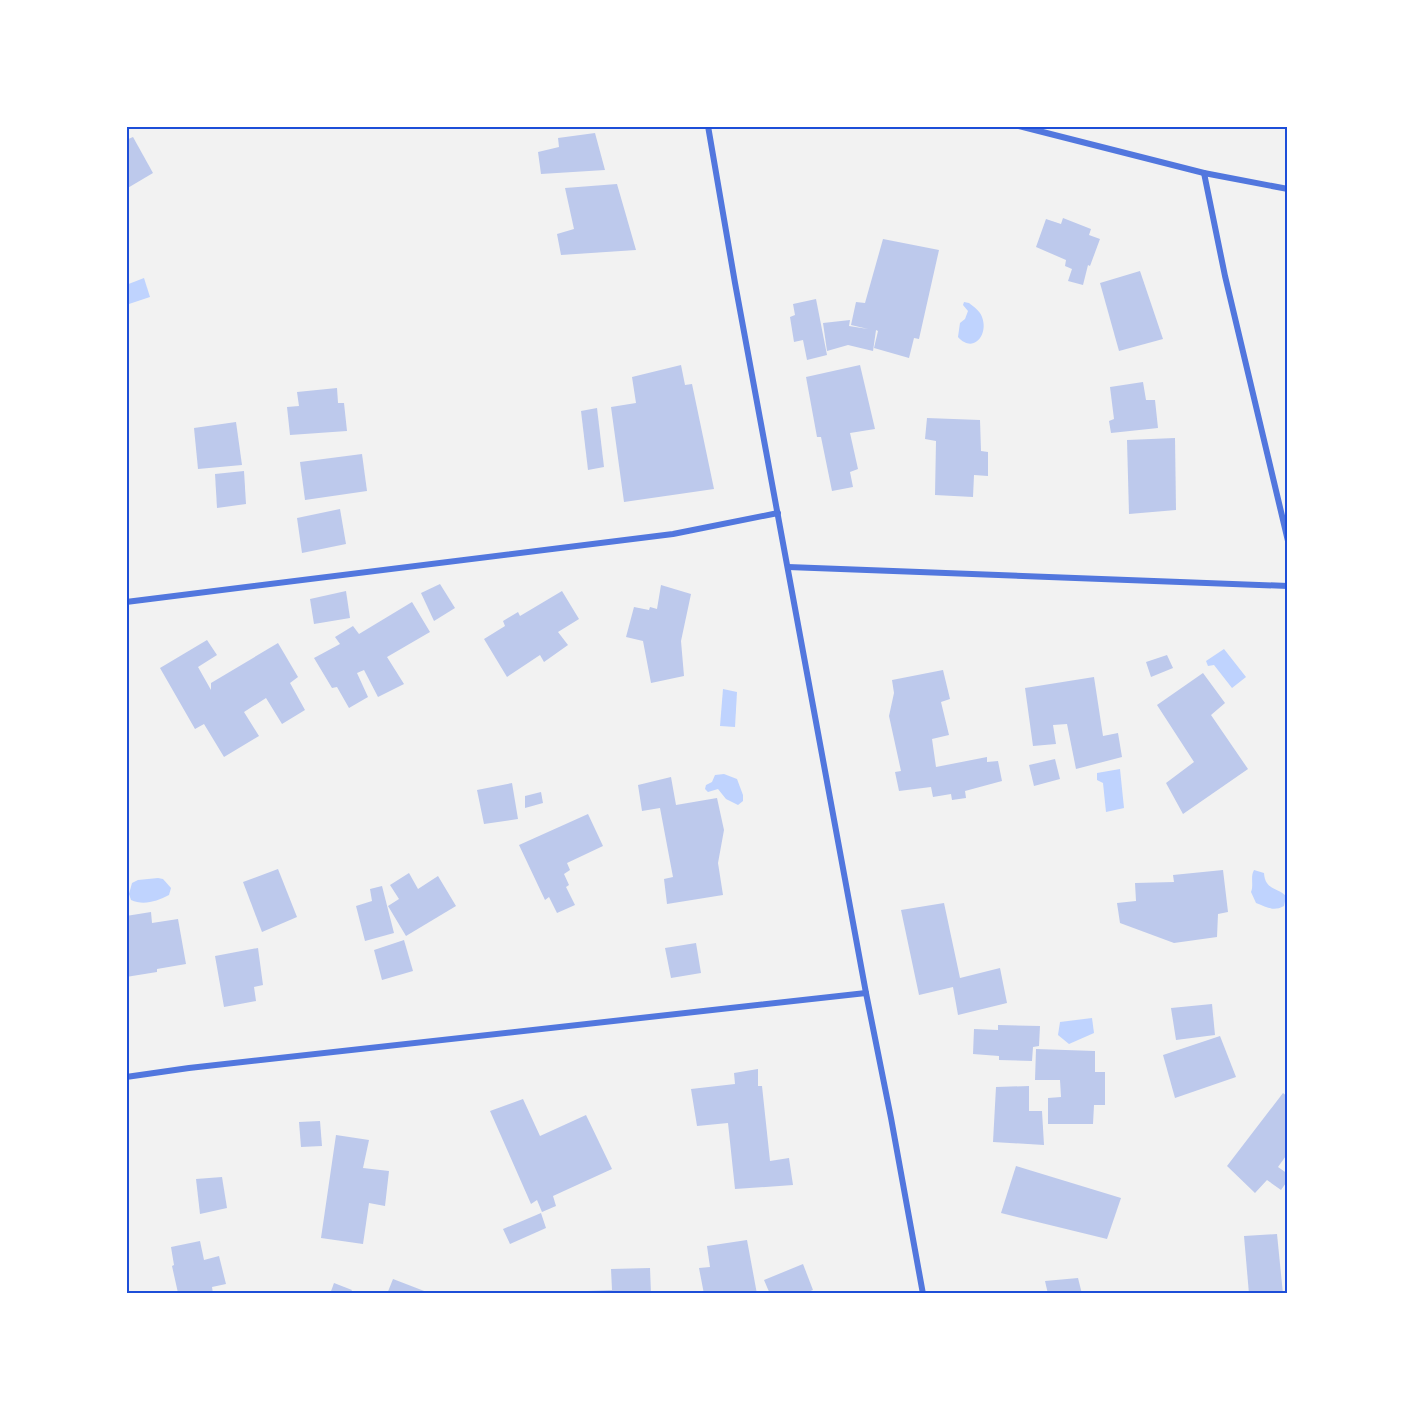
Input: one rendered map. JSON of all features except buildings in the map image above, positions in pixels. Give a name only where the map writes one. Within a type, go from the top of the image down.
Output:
[{"type":"street","points":[[708,126],[735,283],[923,1294]]},
{"type":"street","points":[[1019,126],[1204,173],[1288,189]]},
{"type":"street","points":[[1204,173],[1288,541]]},
{"type":"street","points":[[126,602],[673,534],[778,513]]},
{"type":"street","points":[[788,567],[1288,586]]},
{"type":"street","points":[[126,1077],[866,993]]},
{"type":"water","points":[[144,278],[150,297],[126,305],[126,285]]},
{"type":"water","points":[[964,302],[969,303],[980,313],[984,324],[978,340],[969,344],[958,337],[960,323],[965,319],[968,311],[963,305]]},
{"type":"water","points":[[1224,649],[1246,677],[1232,688],[1214,665],[1208,666],[1206,661]]},
{"type":"water","points":[[723,689],[737,692],[735,727],[720,726]]},
{"type":"water","points":[[1120,769],[1124,808],[1106,812],[1103,783],[1097,780],[1097,773]]},
{"type":"water","points":[[724,774],[737,779],[743,795],[743,801],[738,805],[726,799],[718,789],[708,792],[705,789],[715,775]]},
{"type":"water","points":[[1254,870],[1264,873],[1269,885],[1286,896],[1284,906],[1273,909],[1256,903],[1251,892]]},
{"type":"water","points":[[163,879],[171,888],[169,895],[146,903],[131,900],[129,894],[132,883],[138,880]]},
{"type":"water","points":[[1092,1018],[1094,1033],[1069,1044],[1058,1035],[1060,1022]]}]
